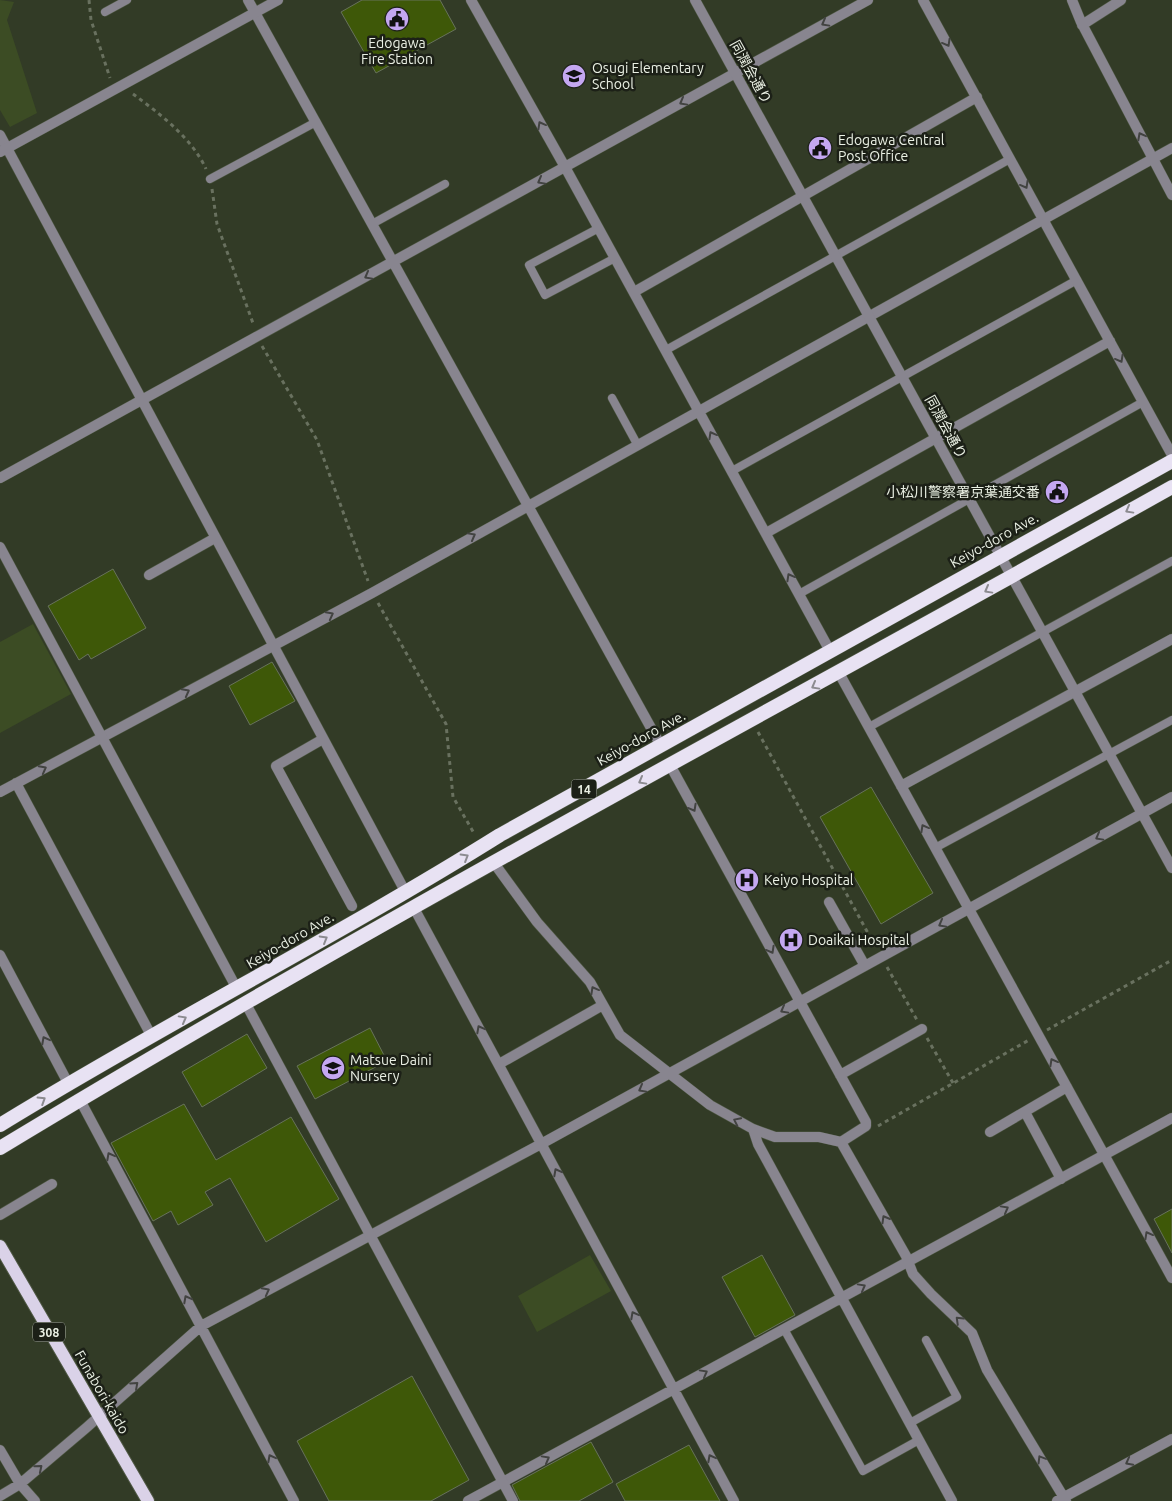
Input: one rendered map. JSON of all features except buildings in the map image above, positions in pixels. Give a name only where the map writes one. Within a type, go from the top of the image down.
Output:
[{"type":"highway","name":"Keiyo-doro Ave.","points":[[0,1125],[68,1083],[406,893],[482,847],[1000,555],[1172,461]]},
{"type":"highway","name":"14","points":[[0,1148],[414,908],[1172,487]]},
{"type":"main road","name":"Funabori-kaido","points":[[0,1246],[148,1501]]},
{"type":"street","points":[[248,0],[526,506],[661,746]]},
{"type":"street","points":[[4,150],[278,0]]},
{"type":"street","points":[[471,0],[566,167],[830,651]]},
{"type":"street","name":"同潤会通り","points":[[695,0],[1172,868]]},
{"type":"street","points":[[0,478],[868,0]]},
{"type":"street","points":[[924,0],[1172,455]]},
{"type":"street","points":[[1072,0],[1082,25],[1172,195]]},
{"type":"street","points":[[1082,25],[1121,0]]},
{"type":"street","points":[[634,292],[977,97]]},
{"type":"street","points":[[0,135],[4,150],[142,401],[406,893]]},
{"type":"street","points":[[0,792],[372,593],[1172,148]]},
{"type":"street","points":[[766,533],[1110,341]]},
{"type":"street","points":[[149,575],[215,538]]},
{"type":"street","points":[[0,547],[237,989]]},
{"type":"street","points":[[901,786],[1172,639]]},
{"type":"street","points":[[838,673],[1172,1278]]},
{"type":"street","points":[[323,739],[276,766],[352,906]]},
{"type":"street","points":[[494,863],[537,922],[590,982],[620,1035],[710,1105],[753,1129],[772,1136],[819,1137],[841,1142],[863,1129],[866,1126],[866,1122],[670,765]]},
{"type":"street","points":[[16,783],[152,1037]]},
{"type":"street","points":[[0,1496],[20,1484],[99,1418],[201,1326],[541,1144],[1172,797]]},
{"type":"street","points":[[829,902],[865,966]]},
{"type":"street","points":[[414,908],[734,1501]]},
{"type":"street","points":[[0,956],[68,1083]]},
{"type":"street","points":[[246,1004],[513,1501]]},
{"type":"street","points":[[499,1064],[603,1005]]},
{"type":"street","points":[[840,1075],[922,1029]]},
{"type":"street","points":[[990,1132],[1067,1087]]},
{"type":"street","points":[[80,1100],[294,1501]]},
{"type":"street","points":[[1025,1112],[1061,1178]]},
{"type":"street","points":[[468,1501],[1172,1118]]},
{"type":"street","points":[[753,1129],[758,1144],[952,1501]]},
{"type":"street","points":[[841,1142],[906,1256],[913,1274],[972,1333],[987,1370],[1062,1500],[1172,1439]]},
{"type":"street","points":[[0,1215],[52,1184]]},
{"type":"street","points":[[0,1450],[20,1484],[35,1501]]},
{"type":"lane","points":[[105,12],[128,0]]},
{"type":"lane","points":[[210,179],[316,122]]},
{"type":"lane","points":[[666,350],[1010,159]]},
{"type":"lane","points":[[372,224],[445,184]]},
{"type":"lane","points":[[599,228],[530,265],[545,295],[615,258]]},
{"type":"lane","points":[[732,471],[1077,280]]},
{"type":"lane","points":[[612,398],[638,444]]},
{"type":"lane","points":[[799,594],[1143,402]]},
{"type":"lane","points":[[869,727],[1172,561]]},
{"type":"lane","points":[[935,848],[1172,720]]},
{"type":"lane","points":[[784,1329],[863,1471],[919,1440]]},
{"type":"lane","points":[[910,1424],[957,1397],[926,1340]]},
{"type":"path","points":[[89,0],[90,20],[106,72],[120,88],[154,109],[198,152],[210,179],[217,224],[257,337],[317,440],[372,593],[446,724],[454,797],[482,847]]},
{"type":"path","points":[[752,720],[881,957],[953,1084]]},
{"type":"path","points":[[863,1129],[875,1128],[1172,960]]},
{"type":"green space","points":[[0,0],[14,2],[7,20],[37,113],[10,127],[0,110]]},
{"type":"green space","points":[[33,624],[71,694],[0,733],[0,642]]},
{"type":"green space","points":[[590,1255],[611,1291],[537,1332],[518,1296]]},
{"type":"place","name":"Edogawa Fire Station","points":[[397,19]]},
{"type":"place","name":"Osugi Elementary School","points":[[574,76]]},
{"type":"place","name":"Edogawa Central Post Office","points":[[820,148]]},
{"type":"place","name":"小松川警察署京葉通交番","points":[[1057,492]]},
{"type":"place","name":"Keiyo Hospital","points":[[747,880]]},
{"type":"place","name":"Doaikai Hospital","points":[[791,940]]},
{"type":"place","name":"Matsue Daini Nursery","points":[[333,1068]]}]
